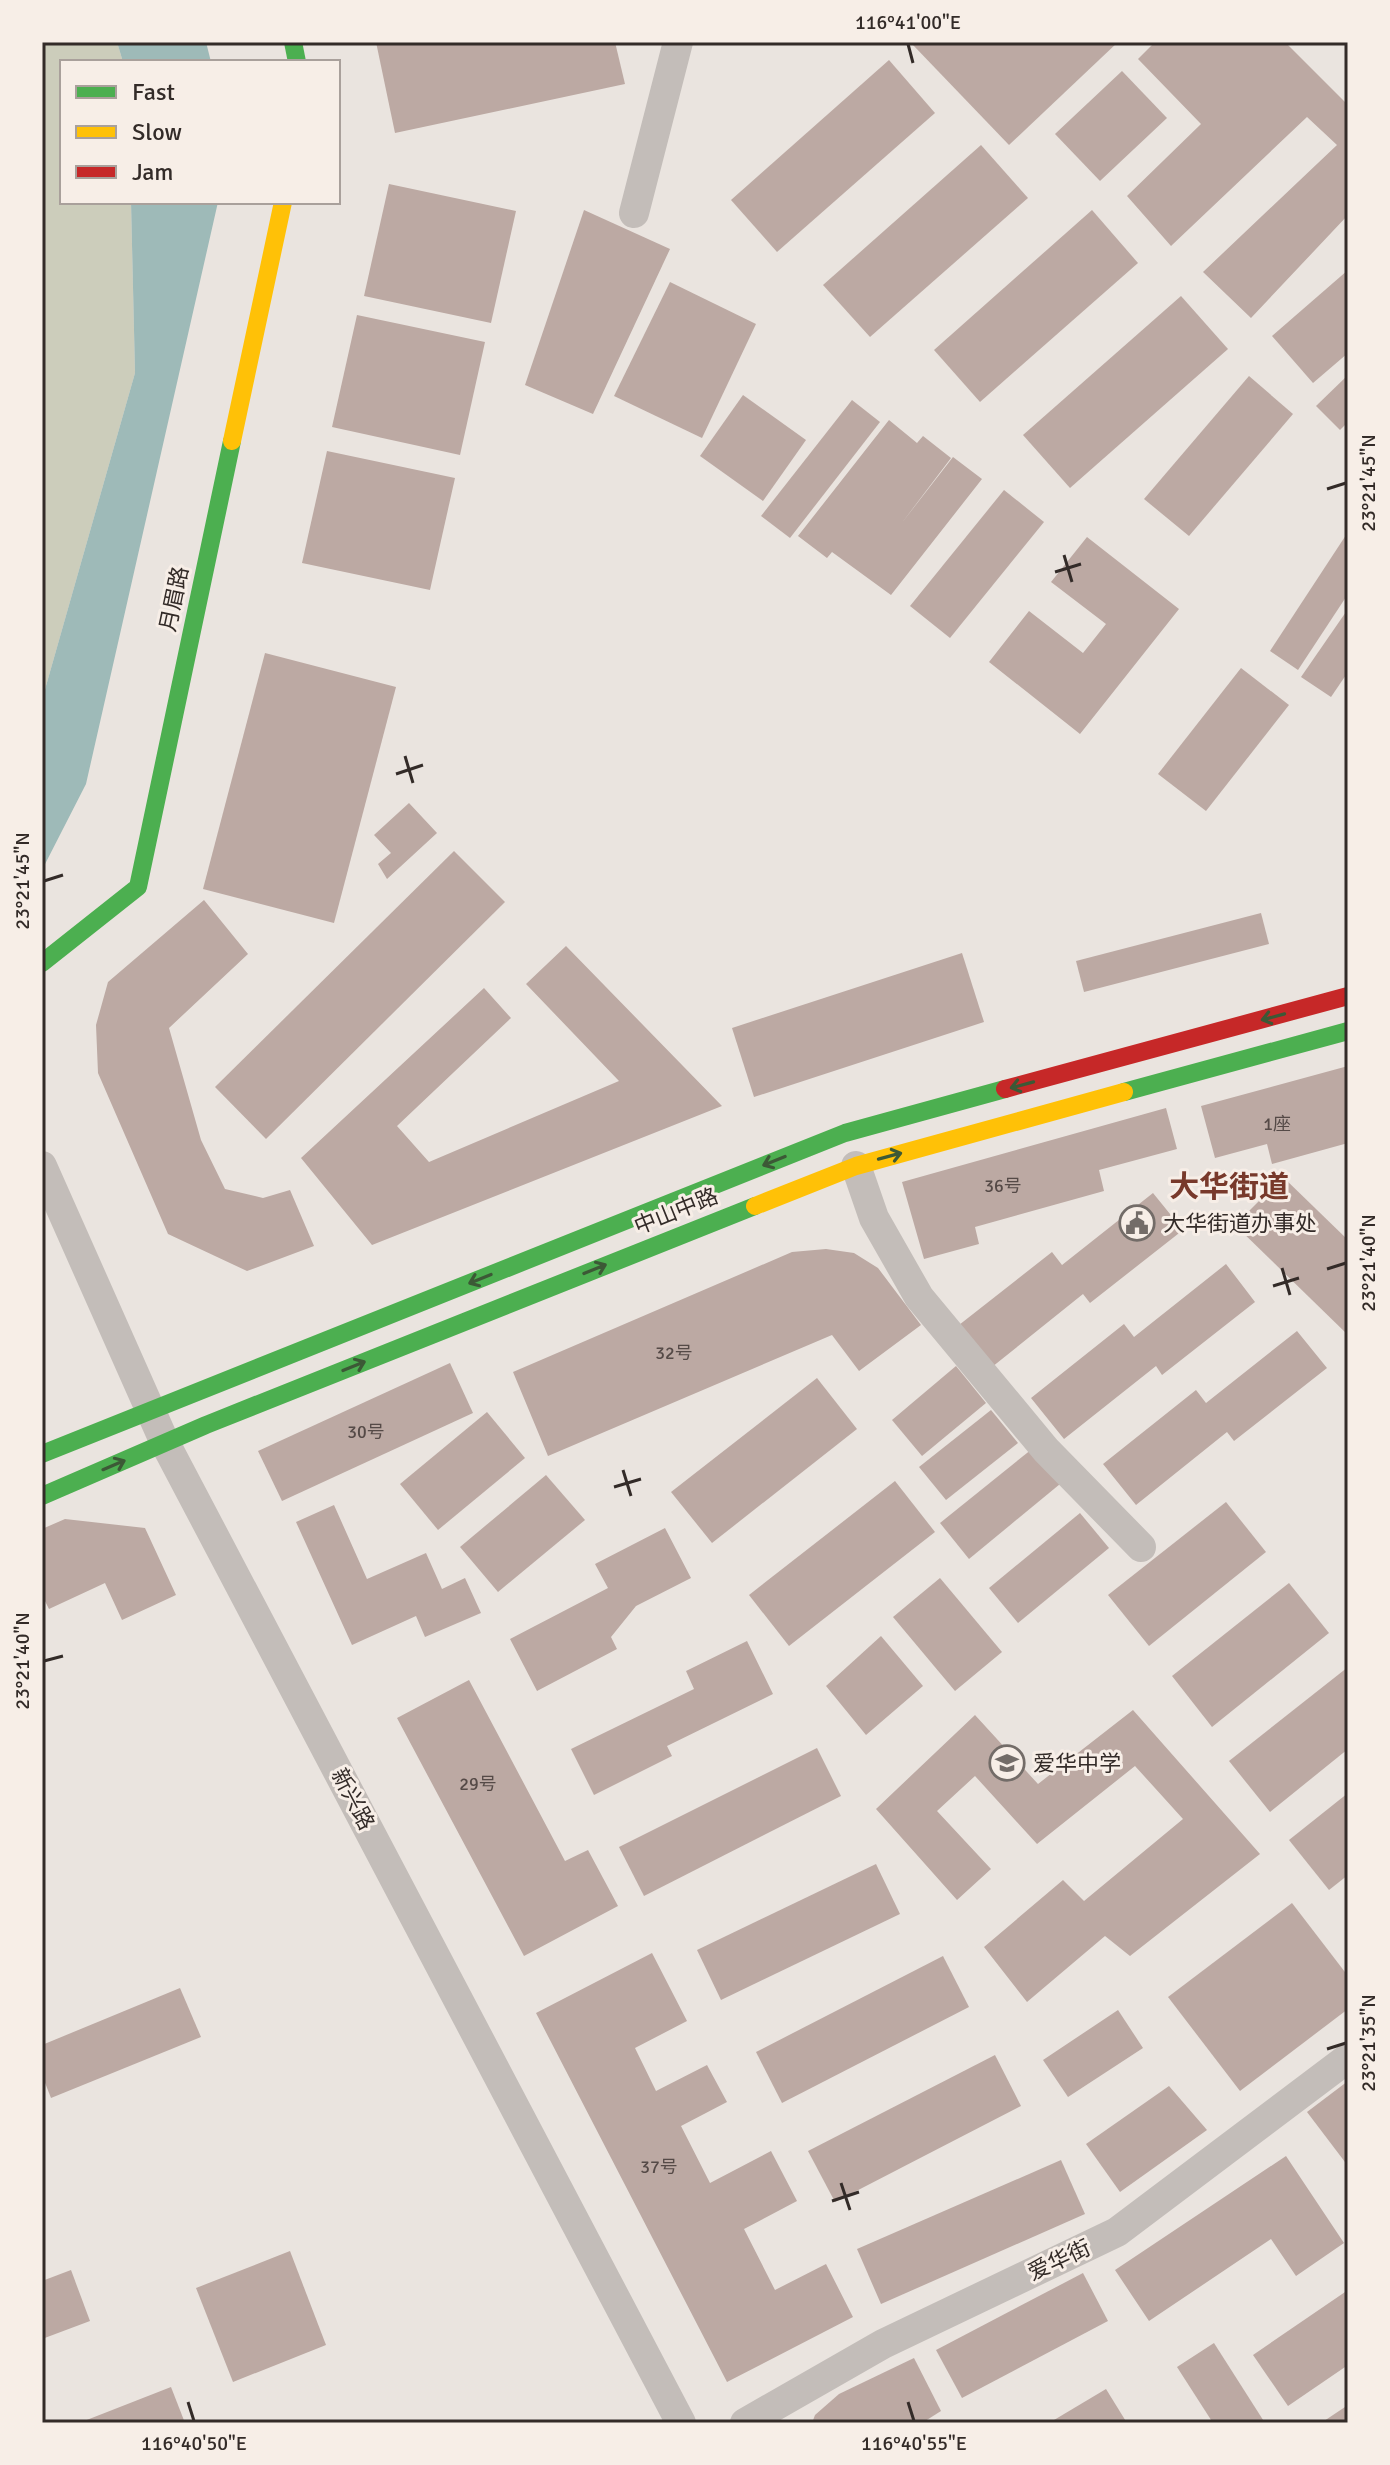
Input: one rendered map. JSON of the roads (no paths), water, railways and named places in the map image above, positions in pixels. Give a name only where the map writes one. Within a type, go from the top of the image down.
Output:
[{"type":"main road","name":"月眉路","points":[[42,963],[138,887],[283,204]]},
{"type":"main road","name":"中山中路","points":[[42,1454],[845,1133],[1348,996]]},
{"type":"main road","name":"中山中路","points":[[42,1496],[165,1443],[856,1166],[1348,1031]]},
{"type":"street","points":[[634,213],[678,42]]},
{"type":"street","name":"新兴路","points":[[42,1166],[165,1443],[681,2423]]},
{"type":"street","points":[[856,1166],[874,1218],[919,1297],[1046,1450],[1141,1547]]},
{"type":"street","name":"爱华街","points":[[745,2423],[883,2344],[1117,2232],[1348,2058]]},
{"type":"water","points":[[117,42],[206,42],[210,60],[122,60]]},
{"type":"water","points":[[131,204],[218,204],[86,784],[42,870],[42,700],[135,373]]},
{"type":"place","name":"大华街道办事处","points":[[1137,1223]]},
{"type":"place","name":"爱华中学","points":[[1007,1763]]},
{"type":"district","name":"大华街道","points":[[1229,1187]]}]
